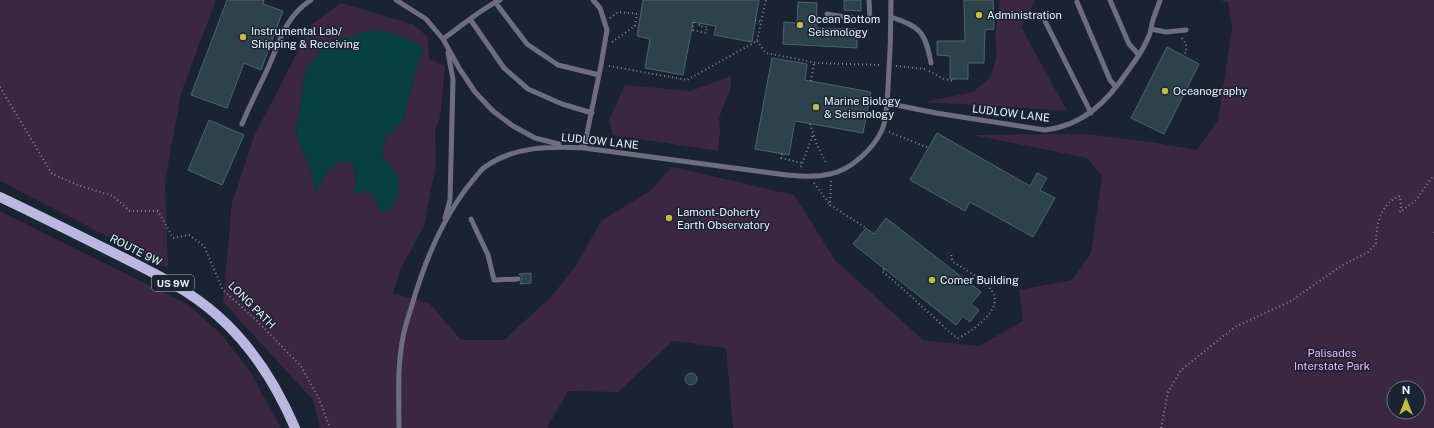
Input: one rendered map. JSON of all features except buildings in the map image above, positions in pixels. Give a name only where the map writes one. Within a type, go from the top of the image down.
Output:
[{"type":"main road","name":"ROUTE 9W","points":[[0,197],[149,271],[202,302],[233,330],[255,356],[275,388],[295,428]]},
{"type":"lane","points":[[242,124],[283,31],[301,7],[312,0]]},
{"type":"lane","points":[[396,0],[426,19],[443,39],[459,68],[475,92],[494,111],[513,126],[535,138],[558,144],[584,148],[601,65],[606,30],[600,8],[593,0]]},
{"type":"lane","points":[[827,14],[870,21],[869,0]]},
{"type":"lane","name":"LUDLOW LANE","points":[[399,428],[399,370],[403,337],[420,278],[430,251],[460,196],[484,167],[508,154],[530,149],[558,146],[810,177],[831,174],[851,165],[869,150],[882,129],[887,104],[891,0]]},
{"type":"lane","points":[[1110,0],[1128,44],[1139,55]]},
{"type":"lane","name":"LUDLOW LANE","points":[[887,104],[1045,130],[1055,129],[1090,113],[1102,103],[1116,87],[1139,55],[1149,36],[1160,0]]},
{"type":"lane","points":[[443,39],[485,7],[498,1],[527,44],[558,65],[599,75]]},
{"type":"lane","points":[[1077,2],[1110,80],[1116,87]]},
{"type":"lane","points":[[1042,15],[1090,113]]},
{"type":"lane","points":[[891,17],[908,22],[918,29],[925,39],[931,63]]},
{"type":"lane","points":[[470,19],[504,68],[528,89],[562,104],[592,113]]},
{"type":"lane","points":[[1151,29],[1166,32],[1186,30]]},
{"type":"lane","points":[[443,39],[450,58],[453,79],[450,200],[444,224]]},
{"type":"lane","points":[[471,218],[488,255],[494,280],[518,279]]},
{"type":"path","points":[[766,0],[758,41],[766,53],[814,62],[925,68],[944,79],[953,81],[953,79]]},
{"type":"path","points":[[608,44],[635,26],[637,14]]},
{"type":"path","points":[[756,20],[762,22]]},
{"type":"path","points":[[694,22],[693,30],[706,33],[707,27],[699,26],[700,23]]},
{"type":"path","points":[[601,65],[687,80],[758,41]]},
{"type":"path","points":[[811,82],[814,62]]},
{"type":"path","name":"LONG PATH","points":[[0,87],[52,174],[78,185],[112,196],[130,211],[158,211],[173,238],[189,236],[204,246],[223,290],[255,319],[301,366],[320,399],[330,428]]},
{"type":"path","points":[[810,124],[817,145],[826,163]]},
{"type":"path","points":[[882,129],[929,148]]},
{"type":"path","points":[[801,167],[813,133]]},
{"type":"path","points":[[782,154],[782,158],[802,163]]},
{"type":"path","points":[[830,205],[831,174]]},
{"type":"path","points":[[1161,428],[1168,392],[1181,370],[1235,326],[1291,301],[1341,266],[1368,252],[1376,244],[1376,229],[1381,213],[1394,198],[1400,196],[1400,212],[1415,201],[1434,175]]},
{"type":"path","points":[[810,177],[830,205],[866,228]]},
{"type":"path","points":[[884,269],[882,271],[958,338],[985,318],[994,302],[994,295],[986,285],[952,262],[952,253]]},
{"type":"green space","points":[[0,0],[216,0],[181,93],[165,182],[168,268],[0,181]]},
{"type":"green space","points":[[1000,0],[1035,0],[1021,27],[1067,111],[924,102],[973,92],[989,79],[997,56],[995,37]]},
{"type":"green space","name":"Palisades Interstate Park","points":[[1219,0],[1434,0],[1434,428],[733,428],[726,348],[673,341],[618,392],[568,391],[547,428],[320,428],[313,400],[223,302],[232,203],[254,136],[312,24],[341,3],[412,24],[428,37],[429,59],[445,66],[440,117],[435,130],[436,164],[424,226],[401,268],[393,293],[430,304],[461,340],[504,340],[551,297],[577,264],[601,221],[650,191],[672,167],[794,195],[835,260],[923,340],[979,346],[1023,321],[1019,290],[1072,280],[1091,253],[1102,176],[1087,158],[973,135],[1087,134],[1151,142],[1197,150],[1218,120],[1232,28],[1228,2]],"holes":[[[369,30],[424,48],[416,69],[403,121],[385,138],[382,156],[396,173],[382,214],[368,190],[354,194],[356,177],[353,164],[342,161],[328,170],[316,192],[309,166],[296,133],[306,69],[321,51],[338,37],[350,37]]]},
{"type":"green space","points":[[731,76],[731,87],[719,118],[720,133],[718,151],[613,135],[609,120],[625,85],[691,91]]},
{"type":"green space","points":[[0,211],[187,304],[220,333],[250,371],[281,428],[0,428]]},
{"type":"shaded area","points":[[369,30],[398,35],[424,48],[416,69],[403,121],[385,138],[382,156],[396,173],[399,186],[397,197],[392,207],[382,214],[368,190],[354,194],[356,177],[353,164],[342,161],[328,170],[316,192],[309,166],[296,133],[306,69],[321,51],[338,37],[350,37]]},
{"type":"place","name":"Administration","points":[[979,15]]},
{"type":"place","name":"Ocean Bottom Seismology","points":[[800,25]]},
{"type":"place","name":"Instrumental Lab/ Shipping & Receiving","points":[[243,37]]},
{"type":"place","name":"Oceanography","points":[[1165,91]]},
{"type":"place","name":"Marine Biology & Seismology","points":[[816,107]]},
{"type":"place","name":"Lamont-Doherty Earth Observatory","points":[[669,218]]},
{"type":"place","name":"Comer Building","points":[[932,280]]}]
